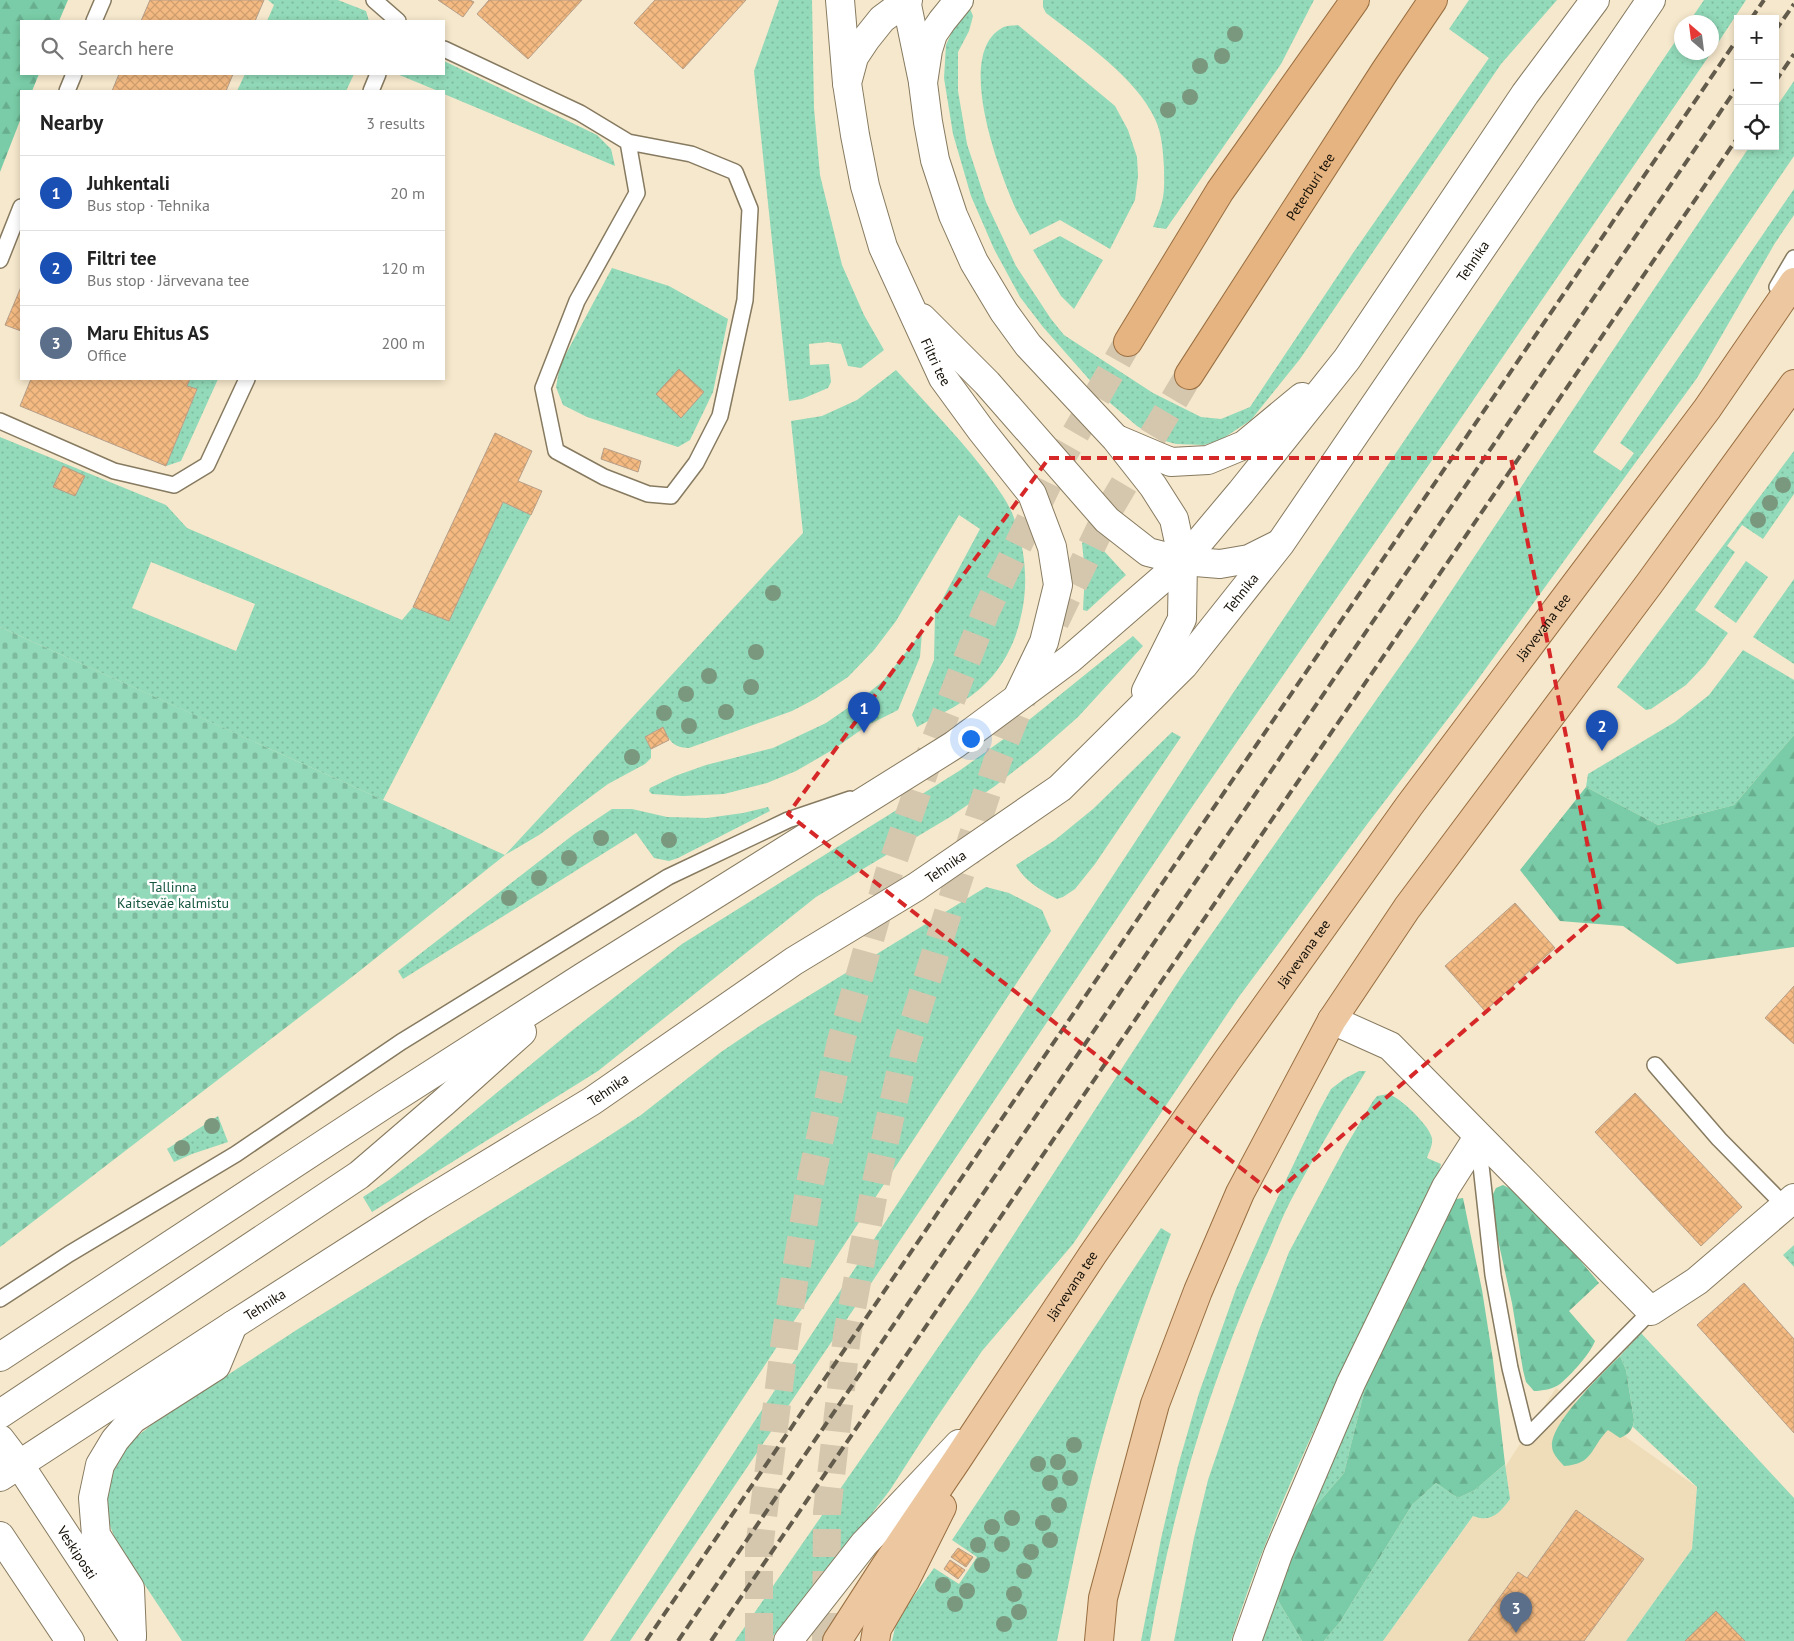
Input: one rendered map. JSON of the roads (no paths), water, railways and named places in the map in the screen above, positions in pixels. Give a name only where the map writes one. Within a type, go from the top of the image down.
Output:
[{"type":"highway","points":[[1128,342],[1220,191],[1355,0]]},
{"type":"highway","name":"Peterburi tee","points":[[1189,375],[1385,71],[1433,0]]},
{"type":"main road","name":"Filtri tee","points":[[840,0],[847,83],[855,135],[865,186],[883,247],[943,378],[981,430],[1032,494],[1052,547],[1058,585],[1044,642],[1017,698]]},
{"type":"main road","points":[[901,0],[923,83],[935,160],[953,215],[974,262],[1004,312],[1028,345],[1116,439],[1153,486],[1174,518],[1183,561],[1182,619],[1168,650],[1132,716]]},
{"type":"main road","points":[[847,83],[854,57],[882,19],[901,0],[929,2],[939,0]]},
{"type":"main road","points":[[923,83],[928,50],[933,34],[959,0]]},
{"type":"main road","points":[[0,1357],[583,977],[954,744],[1070,658],[1183,561],[1241,492],[1347,359],[1525,94],[1595,0]]},
{"type":"main road","name":"Tehnika","points":[[10,1470],[419,1206],[592,1102],[794,961],[916,887],[1060,788],[1184,665],[1280,544],[1651,0]]},
{"type":"main road","name":"Järvevana tee","points":[[837,1641],[1104,1238],[1237,1046],[1409,806],[1707,409],[1794,282]]},
{"type":"main road","points":[[910,306],[987,383],[1107,520],[1148,552],[1183,561],[1220,564],[1249,559],[1280,544]]},
{"type":"main road","points":[[1116,439],[1171,462],[1208,460],[1244,445],[1347,359]]},
{"type":"main road","points":[[1099,1641],[1104,1598],[1155,1404],[1198,1291],[1240,1193],[1332,1020],[1407,908],[1649,584],[1794,384]]},
{"type":"main road","points":[[0,1414],[359,1175],[444,1102],[583,977]]},
{"type":"main road","points":[[1332,1020],[1390,1046],[1651,1311],[1697,1281],[1789,1202]]},
{"type":"main road","points":[[1247,1641],[1278,1554],[1351,1383],[1446,1187],[1478,1137]]},
{"type":"main road","points":[[133,1638],[130,1588],[96,1535],[93,1498],[100,1465],[115,1440],[133,1419],[216,1366],[233,1325]]},
{"type":"main road","points":[[788,1641],[864,1544],[990,1410]]},
{"type":"main road","points":[[875,1641],[877,1629],[905,1581],[990,1410]]},
{"type":"main road","name":"Veskiposti","points":[[0,1439],[10,1470],[133,1638]]},
{"type":"main road","points":[[0,1536],[70,1641]]},
{"type":"main road","points":[[0,1574],[46,1605]]},
{"type":"main road","points":[[1082,1641],[1104,1598]]},
{"type":"lane","points":[[94,20],[103,0]]},
{"type":"lane","points":[[374,0],[397,20]]},
{"type":"lane","points":[[445,49],[580,113],[628,142],[691,154],[735,172],[750,209],[745,300],[720,416],[696,463],[671,496],[648,494],[604,478],[556,451],[543,388],[577,301],[637,192],[628,142]]},
{"type":"lane","points":[[67,90],[74,75]]},
{"type":"lane","points":[[371,90],[378,75]]},
{"type":"lane","points":[[0,258],[20,209]]},
{"type":"lane","points":[[1707,409],[1794,258]]},
{"type":"lane","points":[[0,421],[114,471],[174,485],[207,465],[247,380]]},
{"type":"lane","points":[[0,1299],[69,1254],[236,1154],[401,1042],[668,877],[788,820],[894,783]]},
{"type":"lane","points":[[1655,1065],[1719,1139],[1789,1202]]},
{"type":"lane","points":[[1478,1137],[1493,1275],[1510,1368],[1527,1437],[1651,1311]]},
{"type":"tunnel","points":[[759,1641],[759,1549],[785,1339],[810,1184],[841,1041],[889,873],[935,741],[986,611],[1054,471],[1128,342]]},
{"type":"tunnel","points":[[1055,622],[1110,508],[1189,375]]},
{"type":"tunnel","points":[[826,1641],[827,1512],[847,1335],[875,1187],[905,1050],[997,762],[1029,682]]},
{"type":"railway","points":[[1754,15],[1764,0]]},
{"type":"railway","points":[[1779,25],[1794,4]]},
{"type":"railway","points":[[646,1641],[1734,44]]},
{"type":"railway","points":[[1779,76],[1794,54]]},
{"type":"railway","points":[[678,1641],[1734,92]]},
{"type":"railway","points":[[711,1641],[1734,143]]},
{"type":"place","name":"Juhkentali","points":[[864,733]]},
{"type":"place","name":"Filtri tee","points":[[1602,751]]},
{"type":"place","name":"Maru Ehitus AS","points":[[1516,1633]]},
{"type":"park label","name":"Tallinna Kaitseväe kalmistu","points":[[173,896]]}]
